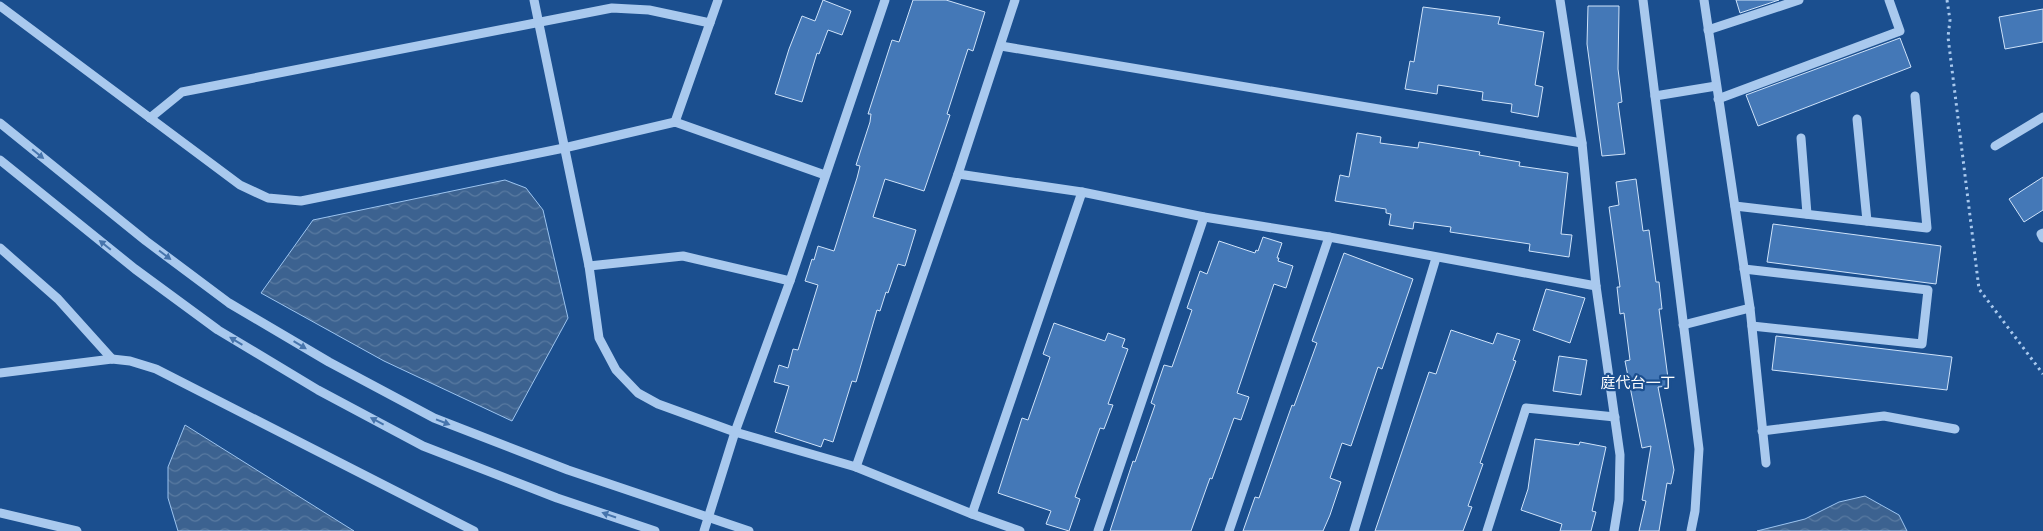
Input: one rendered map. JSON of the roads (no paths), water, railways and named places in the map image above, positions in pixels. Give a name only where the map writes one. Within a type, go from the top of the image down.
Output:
[{"type":"street","points":[[534,0],[589,266],[599,338],[616,370],[638,393],[658,404],[735,432],[856,467],[972,514],[1020,531]]},
{"type":"street","points":[[676,122],[718,0]]},
{"type":"street","points":[[704,531],[735,432],[790,281],[885,0]]},
{"type":"street","points":[[856,467],[958,174],[1015,0]]},
{"type":"street","points":[[1560,0],[1582,144],[1596,286],[1620,455],[1619,500],[1614,531]]},
{"type":"street","points":[[1643,0],[1699,450],[1695,511],[1691,531]]},
{"type":"street","points":[[1704,0],[1750,308],[1766,463]]},
{"type":"street","points":[[1708,30],[1799,0]]},
{"type":"street","points":[[1718,98],[1900,31],[1889,0]]},
{"type":"street","points":[[0,6],[240,184],[268,198],[301,201],[564,148],[676,122],[825,175]]},
{"type":"street","points":[[150,118],[182,92],[612,8],[649,10],[710,23]]},
{"type":"street","points":[[1001,46],[1582,144]]},
{"type":"street","points":[[1655,96],[1716,86]]},
{"type":"street","points":[[1735,206],[1927,228],[1915,96]]},
{"type":"street","points":[[1995,146],[2043,117]]},
{"type":"street","points":[[1857,119],[1867,222]]},
{"type":"street","points":[[0,123],[146,242],[229,302],[329,362],[434,418],[568,470],[749,531]]},
{"type":"street","points":[[1801,138],[1807,214]]},
{"type":"street","points":[[0,160],[136,269],[218,330],[318,390],[423,446],[557,498],[655,531]]},
{"type":"street","points":[[958,174],[1082,192],[1204,217],[1329,237],[1596,286]]},
{"type":"street","points":[[972,514],[1082,192]]},
{"type":"street","points":[[1098,531],[1204,217]]},
{"type":"street","points":[[2043,233],[2041,234],[2043,238]]},
{"type":"street","points":[[1230,531],[1329,237]]},
{"type":"street","points":[[0,248],[58,299],[112,359]]},
{"type":"street","points":[[589,266],[683,256],[790,281]]},
{"type":"street","points":[[1354,531],[1436,258]]},
{"type":"street","points":[[1744,269],[1928,290],[1922,344],[1752,326]]},
{"type":"street","points":[[1683,325],[1750,308]]},
{"type":"street","points":[[0,373],[112,359],[130,361],[156,369],[474,531]]},
{"type":"street","points":[[1487,531],[1526,408],[1615,417]]},
{"type":"street","points":[[1762,431],[1884,416],[1955,429]]},
{"type":"street","points":[[0,513],[77,531]]},
{"type":"water","points":[[505,180],[526,188],[543,210],[568,318],[512,421],[384,361],[261,293],[313,220]]},
{"type":"water","points":[[185,425],[354,531],[178,531],[168,498],[168,467]]},
{"type":"water","points":[[1865,496],[1899,515],[1907,531],[1757,531],[1805,519],[1839,502]]},
{"type":"district","name":"庭代台一丁","points":[[1638,383]]}]
